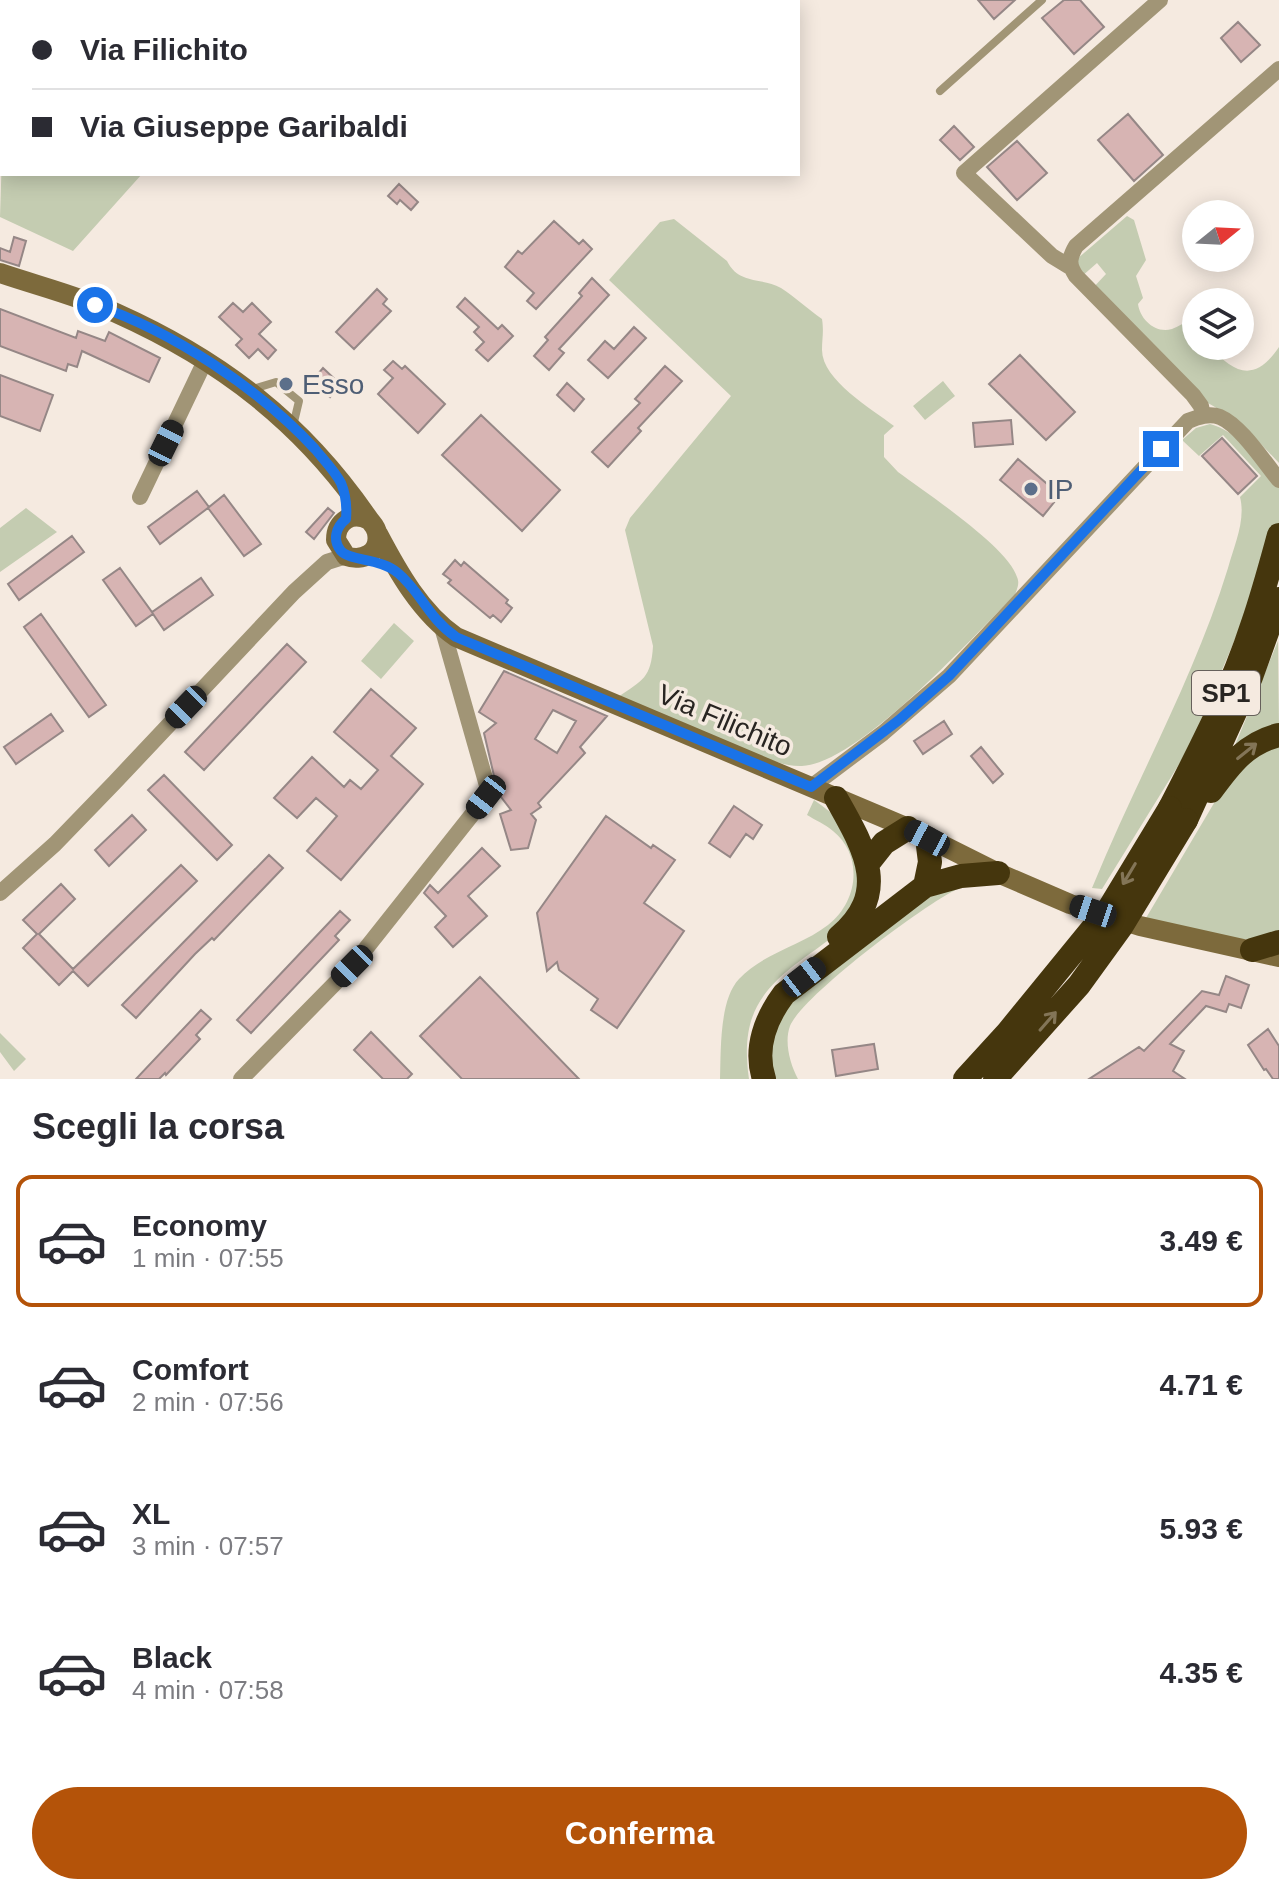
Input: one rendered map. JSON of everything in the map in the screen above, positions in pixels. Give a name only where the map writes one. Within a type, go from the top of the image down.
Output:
[{"type":"highway","name":"SP1","points":[[1178,814],[1253,624],[1279,535]]},
{"type":"highway","name":"SP1","points":[[995,1079],[1087,974],[1121,927],[1251,677],[1279,599]]},
{"type":"highway","name":"SP1","points":[[965,1079],[1008,1032],[1110,907],[1178,814],[1241,753],[1258,742],[1279,735]]},
{"type":"highway","points":[[754,1079],[750,1051],[754,1027],[764,1003],[780,983],[854,924],[865,902],[870,879],[869,862],[836,798]]},
{"type":"highway","points":[[869,862],[884,843],[917,833],[930,862],[925,886]]},
{"type":"highway","points":[[764,1079],[761,1051],[763,1030],[784,994],[925,886],[961,876],[998,873]]},
{"type":"highway","points":[[1252,950],[1279,942]]},
{"type":"street","points":[[1160,0],[964,173],[1052,256],[1070,267],[1193,395],[1201,406],[1203,416]]},
{"type":"street","points":[[1070,267],[1071,254],[1076,246],[1279,69]]},
{"type":"street","name":"Via Filichito","points":[[0,273],[113,312],[205,361],[250,390],[293,427],[354,495],[400,574],[442,627],[456,637],[917,833],[1070,904],[1140,926],[1279,957]]},
{"type":"street","points":[[140,497],[205,361]]},
{"type":"street","points":[[811,787],[915,707],[949,676],[1188,421],[1203,416],[1219,417],[1230,424],[1279,480]]},
{"type":"street","points":[[340,480],[347,507],[338,547],[355,557]]},
{"type":"street","points":[[0,893],[55,844],[311,575],[327,562],[355,557],[375,549],[374,527],[355,516],[341,527],[311,575]]},
{"type":"street","name":"Via Filichito","points":[[355,557],[388,566],[400,574]]},
{"type":"street","points":[[241,1079],[352,966],[486,797],[488,789],[442,627]]},
{"type":"lane","points":[[940,91],[1042,0]]},
{"type":"green space","points":[[1,176],[140,176],[73,251],[0,217]]},
{"type":"green space","points":[[1127,216],[1134,220],[1146,260],[1136,276],[1143,298],[1138,304],[1139,310],[1149,324],[1160,329],[1174,328],[1182,324],[1182,360],[1224,360],[1236,368],[1253,370],[1279,347],[1279,463],[1239,421],[1208,403],[1091,290],[1106,274],[1097,263],[1081,277],[1077,259]]},
{"type":"green space","points":[[674,219],[727,261],[738,274],[781,288],[822,319],[822,350],[830,372],[850,393],[894,426],[884,435],[884,457],[898,472],[983,536],[1010,565],[1018,579],[1015,595],[944,667],[884,722],[826,760],[802,766],[784,764],[618,697],[648,672],[653,646],[625,530],[630,518],[731,396],[609,280],[660,222]]},
{"type":"green space","points":[[943,381],[955,396],[925,420],[913,406]]},
{"type":"green space","points":[[1210,424],[1240,441],[1279,486],[1279,576],[1241,625],[1189,748],[1102,889],[1092,888],[1199,650],[1238,533],[1242,515],[1240,497],[1261,476],[1223,435],[1199,456],[1182,440],[1196,428]]},
{"type":"green space","points":[[26,508],[57,532],[0,572],[0,528]]},
{"type":"green space","points":[[394,623],[414,641],[381,679],[361,661]]},
{"type":"green space","points":[[1278,641],[1279,728],[1233,750]]},
{"type":"green space","points":[[1279,741],[1279,936],[1236,940],[1146,918],[1233,771]]},
{"type":"green space","points":[[814,800],[840,821],[852,839],[863,893],[835,934],[785,973],[762,998],[755,1011],[747,1042],[749,1079],[720,1079],[722,1027],[732,988],[759,963],[828,925],[846,904],[851,892],[853,866],[850,853],[833,831],[807,815]]},
{"type":"green space","points":[[960,888],[895,929],[799,1012],[788,1032],[789,1053],[798,1079],[772,1079],[768,1069],[774,1015],[928,892]]},
{"type":"green space","points":[[0,1033],[26,1059],[14,1071],[0,1052]]},
{"type":"building","points":[[978,0],[1015,0],[994,19]]},
{"type":"building","points":[[1064,0],[1080,0],[1104,27],[1074,54],[1042,18]]},
{"type":"building","points":[[1238,22],[1260,45],[1241,62],[1221,38]]},
{"type":"building","points":[[1128,114],[1163,155],[1134,181],[1098,140]]},
{"type":"building","points":[[954,126],[974,147],[960,160],[940,140]]},
{"type":"building","points":[[1017,141],[1047,173],[1017,200],[987,167]]},
{"type":"building","points":[[399,184],[418,202],[411,210],[400,200],[397,204],[388,196]]},
{"type":"building","points":[[554,221],[579,244],[583,240],[592,249],[536,309],[527,301],[534,293],[505,267],[518,251],[522,254]]},
{"type":"building","points":[[14,237],[26,241],[19,266],[0,260],[0,248],[10,252]]},
{"type":"building","points":[[592,278],[609,295],[559,349],[564,353],[549,370],[534,356],[548,340],[545,337],[582,296],[579,293]]},
{"type":"building","points":[[377,289],[387,299],[383,304],[391,311],[354,349],[336,332]]},
{"type":"building","points":[[465,298],[498,329],[502,325],[513,336],[488,361],[476,350],[484,342],[474,332],[479,327],[457,307]]},
{"type":"building","points":[[233,303],[243,312],[252,303],[271,322],[259,334],[276,350],[268,359],[258,349],[249,358],[236,345],[242,339],[219,317]]},
{"type":"building","points":[[0,309],[76,338],[78,331],[105,341],[109,332],[160,358],[149,382],[82,351],[77,367],[68,364],[66,371],[0,346]]},
{"type":"building","points":[[634,327],[646,338],[608,378],[588,360],[605,341],[614,349]]},
{"type":"building","points":[[1020,355],[1075,412],[1046,440],[989,384]]},
{"type":"building","points":[[393,361],[402,369],[405,366],[445,404],[418,433],[378,394],[393,378],[384,370]]},
{"type":"building","points":[[665,366],[682,381],[638,428],[641,431],[608,467],[592,452],[640,403],[635,399]]},
{"type":"building","points":[[323,368],[340,384],[330,397],[311,382]]},
{"type":"building","points":[[0,375],[53,395],[40,431],[0,416]]},
{"type":"building","points":[[567,383],[584,399],[574,411],[557,395]]},
{"type":"building","points":[[481,415],[560,490],[522,531],[442,455]]},
{"type":"building","points":[[1011,420],[1013,444],[975,447],[973,423]]},
{"type":"building","points":[[1222,438],[1257,476],[1238,494],[1202,456]]},
{"type":"building","points":[[1018,459],[1060,495],[1043,516],[1000,480]]},
{"type":"building","points":[[197,491],[209,507],[224,495],[261,544],[244,556],[208,508],[160,544],[148,527]]},
{"type":"building","points":[[328,508],[334,513],[314,539],[306,532]]},
{"type":"building","points":[[72,536],[84,552],[19,600],[8,584]]},
{"type":"building","points":[[455,560],[461,566],[464,562],[508,600],[506,603],[512,608],[501,622],[493,615],[490,618],[448,583],[451,580],[443,574]]},
{"type":"building","points":[[120,568],[152,612],[201,578],[213,595],[164,630],[153,614],[136,626],[103,580]]},
{"type":"building","points":[[41,614],[106,705],[89,717],[24,627]]},
{"type":"building","points":[[287,644],[306,662],[204,770],[185,752]]},
{"type":"building","points":[[504,671],[607,716],[580,747],[585,753],[538,803],[541,807],[531,814],[536,820],[528,848],[511,850],[500,814],[511,810],[498,793],[484,733],[496,723],[479,712]],"holes":[[[553,710],[576,721],[557,753],[535,739]]]},
{"type":"building","points":[[371,689],[416,728],[391,756],[423,784],[341,880],[307,851],[337,816],[316,798],[297,818],[274,798],[312,757],[344,787],[350,780],[361,789],[378,770],[334,732]]},
{"type":"building","points":[[51,714],[63,731],[16,764],[4,747]]},
{"type":"building","points":[[944,721],[952,734],[923,754],[914,741]]},
{"type":"building","points":[[981,747],[1003,774],[993,783],[971,756]]},
{"type":"building","points":[[164,775],[232,845],[217,860],[148,790]]},
{"type":"building","points":[[734,806],[762,825],[753,839],[746,834],[730,857],[709,843]]},
{"type":"building","points":[[132,815],[146,830],[109,866],[95,850]]},
{"type":"building","points":[[606,816],[651,848],[653,845],[675,860],[644,903],[684,931],[617,1028],[591,1010],[598,999],[559,970],[557,962],[547,971],[537,913]]},
{"type":"building","points":[[482,848],[500,866],[468,896],[487,916],[453,947],[435,927],[446,916],[424,893],[430,885],[438,893]]},
{"type":"building","points":[[269,855],[283,868],[214,940],[212,938],[195,954],[136,1018],[122,1005]]},
{"type":"building","points":[[181,865],[197,881],[88,986],[73,971],[59,985],[23,948],[37,934],[23,920],[61,884],[75,899],[39,934],[73,969]]},
{"type":"building","points":[[340,911],[350,920],[335,936],[339,940],[251,1033],[237,1020]]},
{"type":"building","points":[[1226,976],[1249,985],[1241,1008],[1229,1004],[1226,1012],[1206,1006],[1170,1044],[1184,1051],[1173,1071],[1185,1079],[1089,1079],[1139,1047],[1144,1051],[1202,991],[1219,995]]},
{"type":"building","points":[[480,977],[579,1079],[462,1079],[420,1036]]},
{"type":"building","points":[[201,1010],[211,1019],[196,1035],[200,1039],[166,1075],[159,1079],[136,1079]]},
{"type":"building","points":[[1268,1029],[1279,1046],[1279,1079],[1273,1079],[1264,1070],[1248,1045]]},
{"type":"building","points":[[371,1032],[412,1074],[407,1079],[383,1079],[354,1050]]},
{"type":"building","points":[[874,1044],[878,1069],[836,1076],[832,1050]]},
{"type":"place","name":"Esso","points":[[286,384]]},
{"type":"place","name":"IP","points":[[1031,489]]},
{"type":"route","points":[[95,305],[177,344],[229,375],[271,406],[304,437],[340,480],[347,507],[346,519],[336,533],[338,547],[346,556],[377,562],[400,574],[433,618],[456,637],[811,787],[899,720],[949,676],[1161,449]]}]
